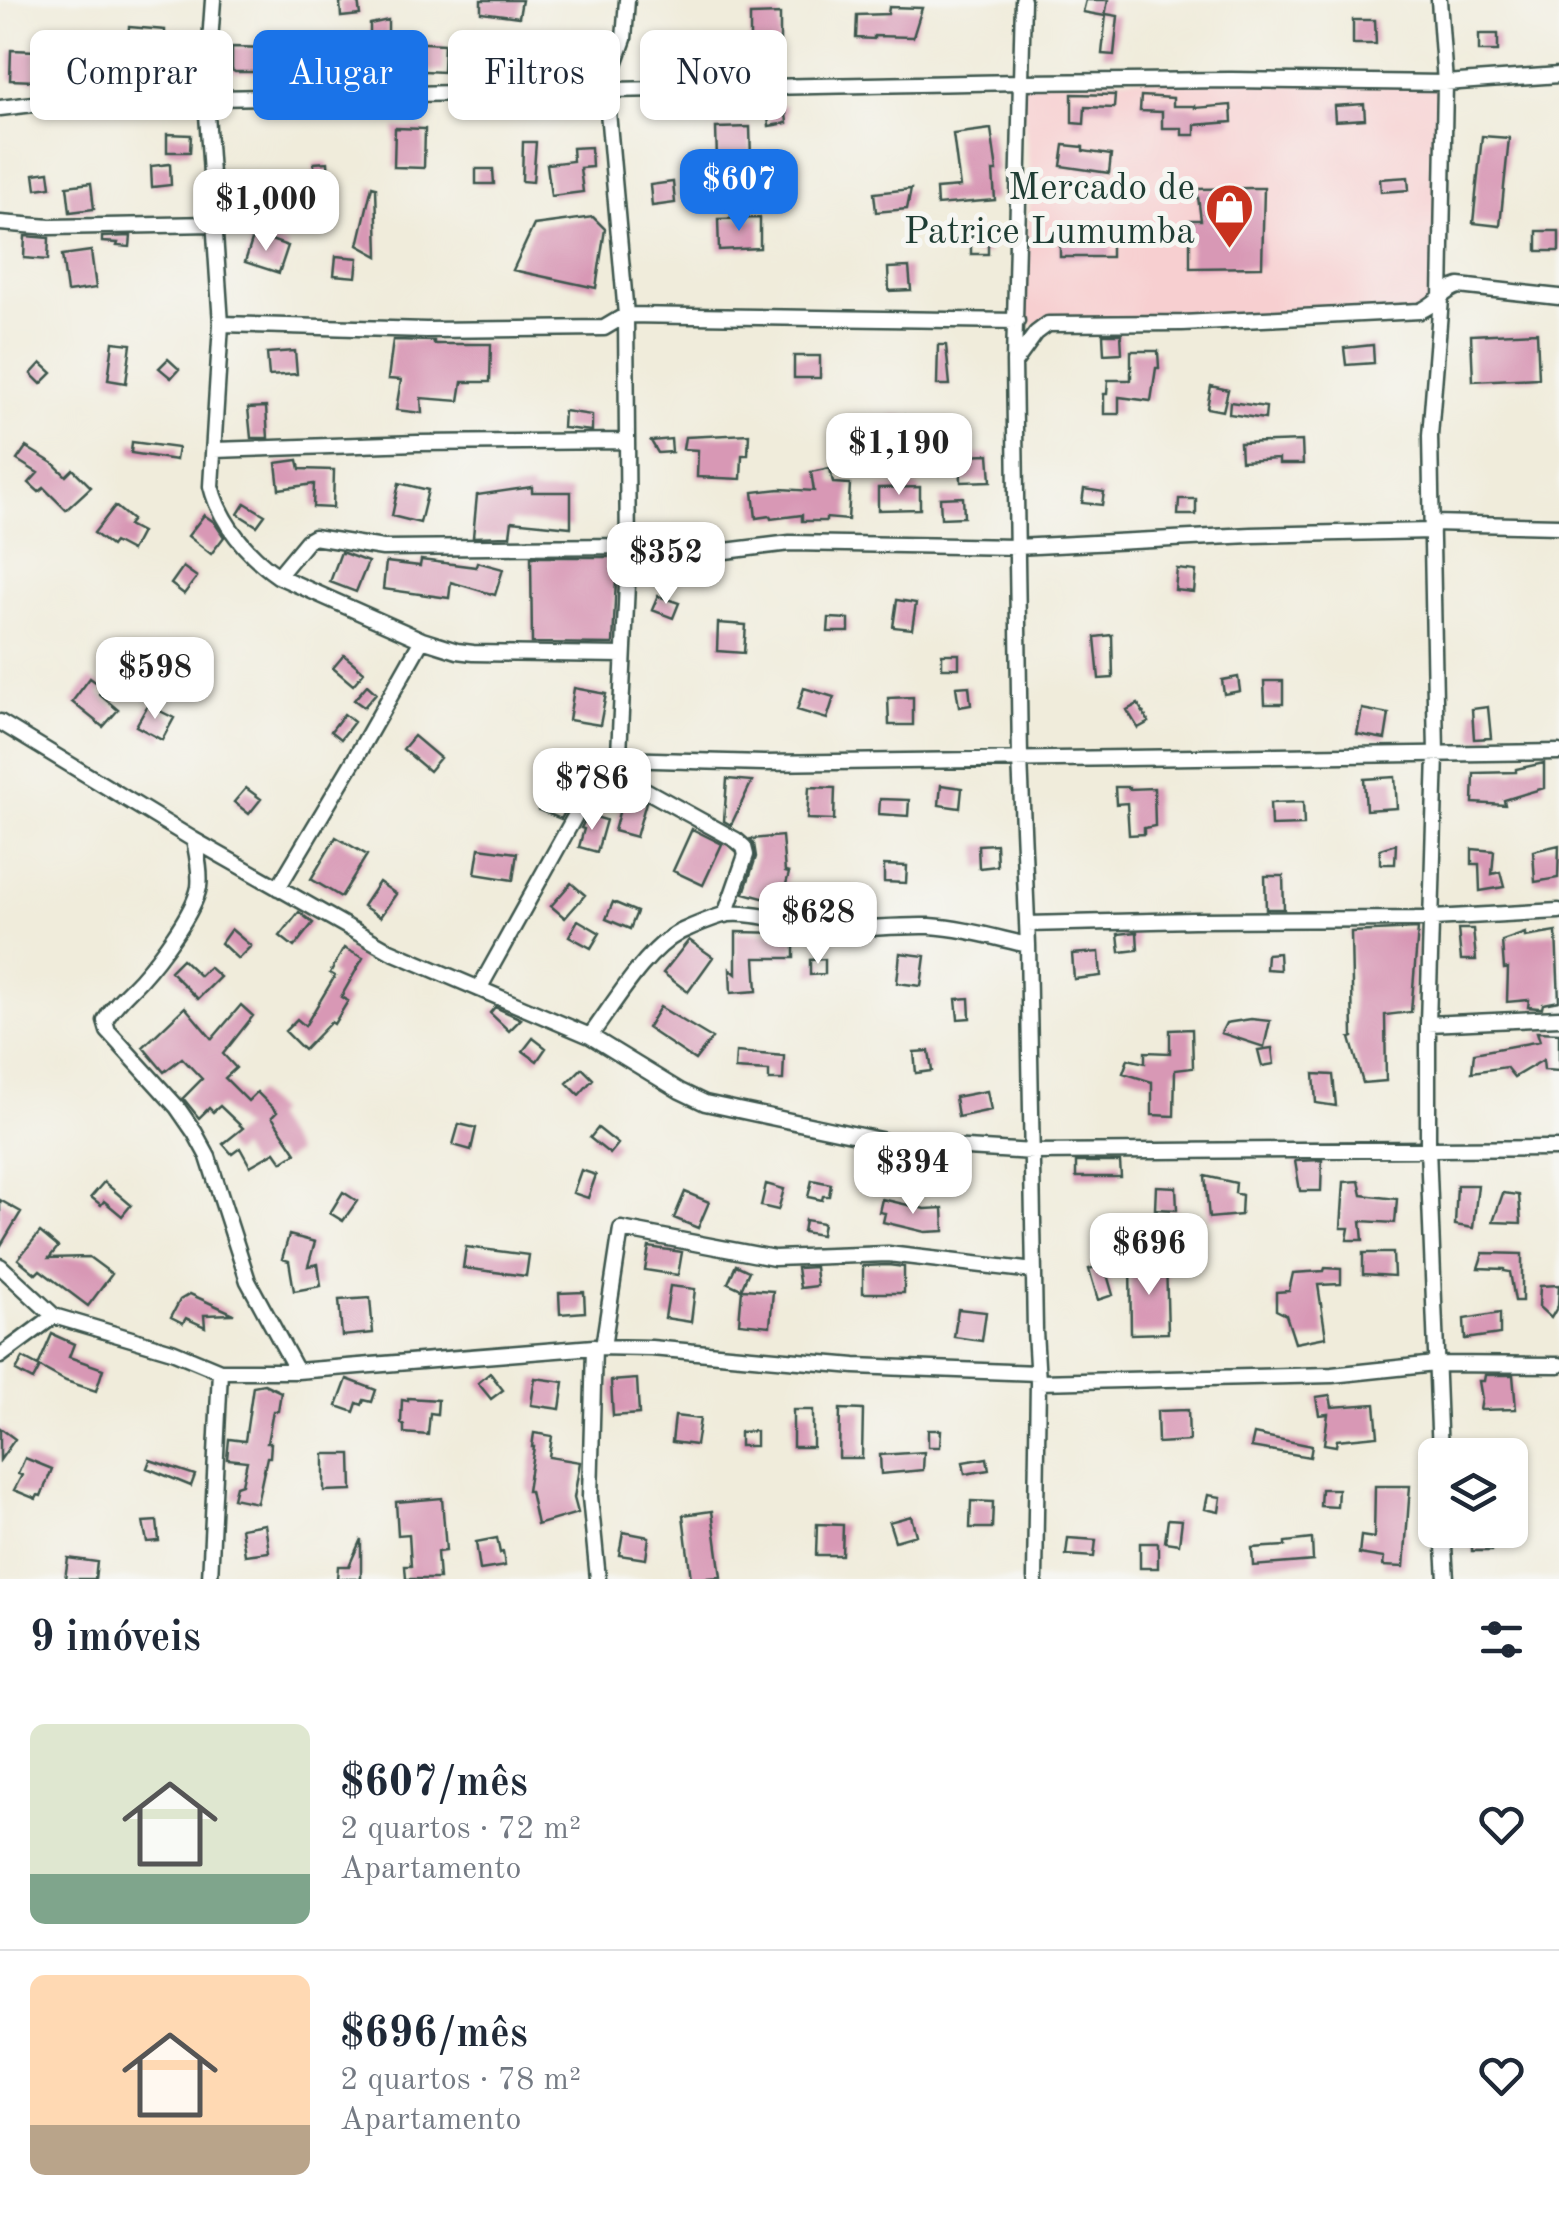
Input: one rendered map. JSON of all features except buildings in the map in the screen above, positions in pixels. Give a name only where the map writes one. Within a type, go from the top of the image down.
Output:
[{"type":"street","points":[[211,30],[213,0]]},
{"type":"street","points":[[620,50],[627,0]]},
{"type":"street","points":[[1024,0],[1014,362],[1020,758],[1038,1377],[1035,1579]]},
{"type":"street","points":[[1439,0],[1445,83],[1441,299],[1430,436],[1436,754],[1428,1148],[1439,1438]]},
{"type":"street","points":[[620,89],[1231,80],[1445,83],[1559,76]]},
{"type":"street","points":[[233,97],[448,93]]},
{"type":"street","points":[[0,108],[30,104]]},
{"type":"street","points":[[207,120],[221,324],[211,486],[215,503],[238,539],[260,564],[278,576],[422,640],[473,653],[623,655]]},
{"type":"street","points":[[609,120],[626,315],[628,563],[618,767]]},
{"type":"street","points":[[0,223],[50,228],[214,224]]},
{"type":"street","points":[[1014,362],[1048,324],[1182,323],[1420,310],[1432,306],[1448,289],[1459,286],[1559,297]]},
{"type":"street","points":[[221,324],[426,330],[604,328],[626,315],[1017,321]]},
{"type":"street","points":[[214,450],[417,443],[626,442]]},
{"type":"street","points":[[628,563],[790,543],[1016,547],[1432,527],[1559,526]]},
{"type":"street","points":[[278,576],[314,537],[383,548],[626,546]]},
{"type":"street","points":[[278,888],[422,640]]},
{"type":"street","points":[[0,722],[194,840],[390,952],[590,1036],[705,1102],[898,1144],[1033,1152],[1559,1148]]},
{"type":"street","points":[[479,989],[589,792],[618,767],[1559,752]]},
{"type":"street","points":[[618,767],[744,848],[746,855],[725,915]]},
{"type":"street","points":[[194,840],[200,884],[194,902],[143,977],[105,1022],[108,1031],[177,1107],[208,1157],[248,1281],[297,1371]]},
{"type":"street","points":[[1027,924],[1432,918],[1559,911]]},
{"type":"street","points":[[590,1036],[661,946],[680,932],[725,915],[744,914],[835,929],[938,927],[1028,945]]},
{"type":"street","points":[[1428,1024],[1559,1018]]},
{"type":"street","points":[[598,1579],[590,1486],[598,1347],[622,1229],[774,1258],[888,1254],[1034,1271]]},
{"type":"street","points":[[0,1266],[54,1316],[172,1350],[220,1371],[297,1371],[598,1347],[1038,1377],[1332,1375],[1435,1364],[1559,1364]]},
{"type":"street","points":[[0,1356],[54,1316]]},
{"type":"street","points":[[210,1579],[220,1371]]},
{"type":"street","points":[[1445,1548],[1446,1579]]},
{"type":"shaded area","name":"Mercado de Patrice Lumumba","points":[[1439,77],[1433,315],[1020,324],[1031,187],[1021,79]]},
{"type":"place","name":"Mercado de Patrice Lumumba","points":[[1230,250]]}]
